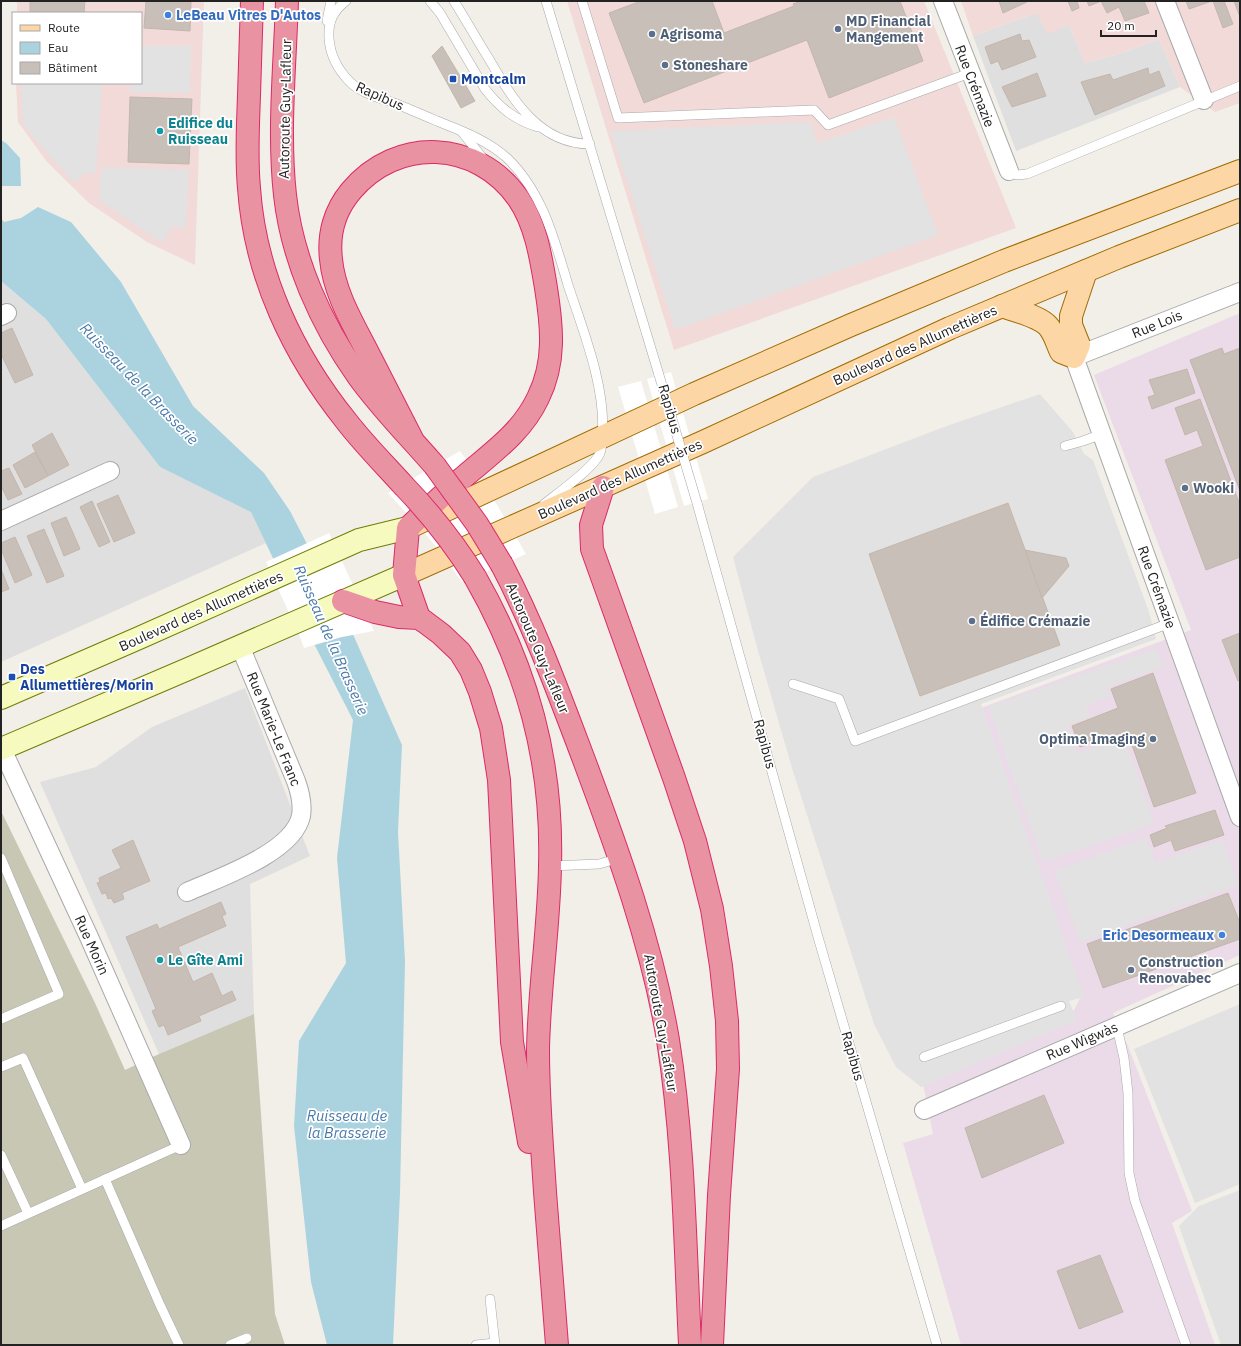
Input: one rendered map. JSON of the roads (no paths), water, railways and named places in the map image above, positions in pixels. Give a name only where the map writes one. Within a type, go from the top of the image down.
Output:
[{"type":"highway","name":"Autoroute Guy-Lafleur","points":[[252,1],[247,139],[249,196],[254,228],[266,276],[286,326],[318,383],[346,422],[440,527],[475,577],[509,644],[527,694],[536,726],[542,753],[549,803],[550,826],[548,914],[540,1003],[538,1064],[540,1129],[557,1345]]},
{"type":"highway","name":"Autoroute Guy-Lafleur","points":[[287,1],[283,108],[285,196],[294,239],[305,276],[337,343],[358,376],[435,466],[470,513],[502,565],[526,613],[565,708],[620,858],[650,955],[672,1067],[683,1184],[690,1345]]},
{"type":"highway","points":[[412,439],[355,327],[339,292],[331,259],[330,242],[333,225],[342,204],[356,185],[374,170],[385,163],[406,155],[429,152],[452,154],[474,161],[496,174],[523,206],[537,243],[544,278],[551,324],[552,353],[548,373],[539,397],[519,428],[500,448],[464,476],[408,528],[404,575],[418,618]]},
{"type":"highway","points":[[603,487],[591,525],[592,549],[672,771],[695,840],[712,909],[724,986],[727,1021],[728,1069],[719,1195],[712,1345]]},
{"type":"highway","points":[[355,601],[387,615],[418,618],[433,628],[460,652],[471,670],[484,704],[494,744],[501,800],[505,921],[512,1042],[552,1270]]},
{"type":"main road","name":"Boulevard des Allumettières","points":[[1,698],[274,579],[359,540],[408,528],[732,377],[924,294],[1018,256],[1240,171]]},
{"type":"main road","name":"Boulevard des Allumettières","points":[[1,748],[293,623],[355,601],[404,575],[603,487],[950,328],[1086,271],[1240,210]]},
{"type":"main road","points":[[1002,306],[1044,322],[1052,331],[1061,352],[1074,357],[1079,345],[1071,325],[1071,316],[1086,271]]},
{"type":"street","name":"Rue Crémazie","points":[[942,1],[1009,171]]},
{"type":"street","points":[[1165,1],[1204,100]]},
{"type":"street","name":"Rue Lois","points":[[1074,357],[1240,292]]},
{"type":"street","name":"Rue Crémazie","points":[[1074,357],[1240,817]]},
{"type":"street","points":[[1,521],[110,471]]},
{"type":"street","name":"Rue Marie-Le Franc","points":[[187,892],[272,852],[290,836],[297,827],[301,816],[300,793],[296,780],[240,646]]},
{"type":"street","name":"Rue Morin","points":[[1,748],[89,937],[181,1145]]},
{"type":"street","name":"Rue Wìgwàs","points":[[924,1110],[1240,973]]},
{"type":"lane","name":"Rapibus","points":[[331,1],[328,16],[331,51],[334,60],[343,74],[357,87],[461,130],[485,142],[507,158],[525,180],[544,213],[551,232],[596,375],[602,410],[602,437],[599,455],[592,465],[520,524]]},
{"type":"lane","name":"Rapibus","points":[[329,32],[330,23],[334,13],[346,1]]},
{"type":"lane","points":[[430,1],[440,13],[492,98],[508,113],[522,122],[539,127],[558,138],[578,143],[590,144]]},
{"type":"lane","points":[[454,1],[506,89],[519,107],[539,127]]},
{"type":"lane","name":"Rapibus","points":[[546,1],[660,375],[818,937],[937,1345]]},
{"type":"lane","points":[[582,1],[618,118],[814,110],[828,125],[970,73]]},
{"type":"lane","points":[[1009,171],[1017,175],[1027,174],[1240,86]]},
{"type":"lane","name":"Rapibus","points":[[461,130],[496,174]]},
{"type":"lane","points":[[1065,446],[1102,434]]},
{"type":"lane","points":[[793,684],[840,699],[855,741],[1170,624]]},
{"type":"lane","points":[[1,858],[59,994],[1,1019]]},
{"type":"lane","points":[[550,866],[600,864],[620,858]]},
{"type":"lane","points":[[924,1057],[1061,1006]]},
{"type":"lane","points":[[1116,1026],[1124,1058],[1128,1093],[1129,1173],[1135,1201],[1186,1345]]},
{"type":"lane","points":[[1,1067],[23,1058],[82,1189]]},
{"type":"lane","points":[[1,1226],[181,1145]]},
{"type":"lane","points":[[1,1155],[28,1213]]},
{"type":"lane","points":[[105,1179],[179,1345]]},
{"type":"lane","points":[[476,1345],[495,1344],[490,1299]]},
{"type":"lane","points":[[230,1345],[247,1338]]},
{"type":"water","points":[[1,140],[6,143],[20,158],[21,186],[1,186]]},
{"type":"water","name":"Ruisseau de la Brasserie","points":[[38,207],[71,222],[121,282],[193,406],[264,473],[290,511],[348,623],[402,745],[398,832],[405,961],[400,1193],[393,1345],[327,1345],[311,1282],[294,1126],[299,1041],[346,963],[337,858],[353,720],[309,634],[251,512],[160,467],[46,319],[1,281],[1,218],[4,222],[21,218]]},
{"type":"place","name":"LeBeau Vitres D'Autos","points":[[168,15]]},
{"type":"place","name":"MD Financial Mangement","points":[[838,29]]},
{"type":"place","name":"Agrisoma","points":[[652,34]]},
{"type":"place","name":"Stoneshare","points":[[665,65]]},
{"type":"place","name":"Montcalm","points":[[453,79]]},
{"type":"place","name":"Edifice du Ruisseau","points":[[160,131]]},
{"type":"place","name":"Wooki","points":[[1185,488]]},
{"type":"place","name":"Édifice Crémazie","points":[[972,621]]},
{"type":"place","name":"Des Allumettières/Morin","points":[[12,677]]},
{"type":"place","name":"Optima Imaging","points":[[1153,739]]},
{"type":"place","name":"Eric Desormeaux","points":[[1222,935]]},
{"type":"place","name":"Le Gîte Ami","points":[[160,960]]},
{"type":"place","name":"Construction Renovabec","points":[[1131,970]]}]
